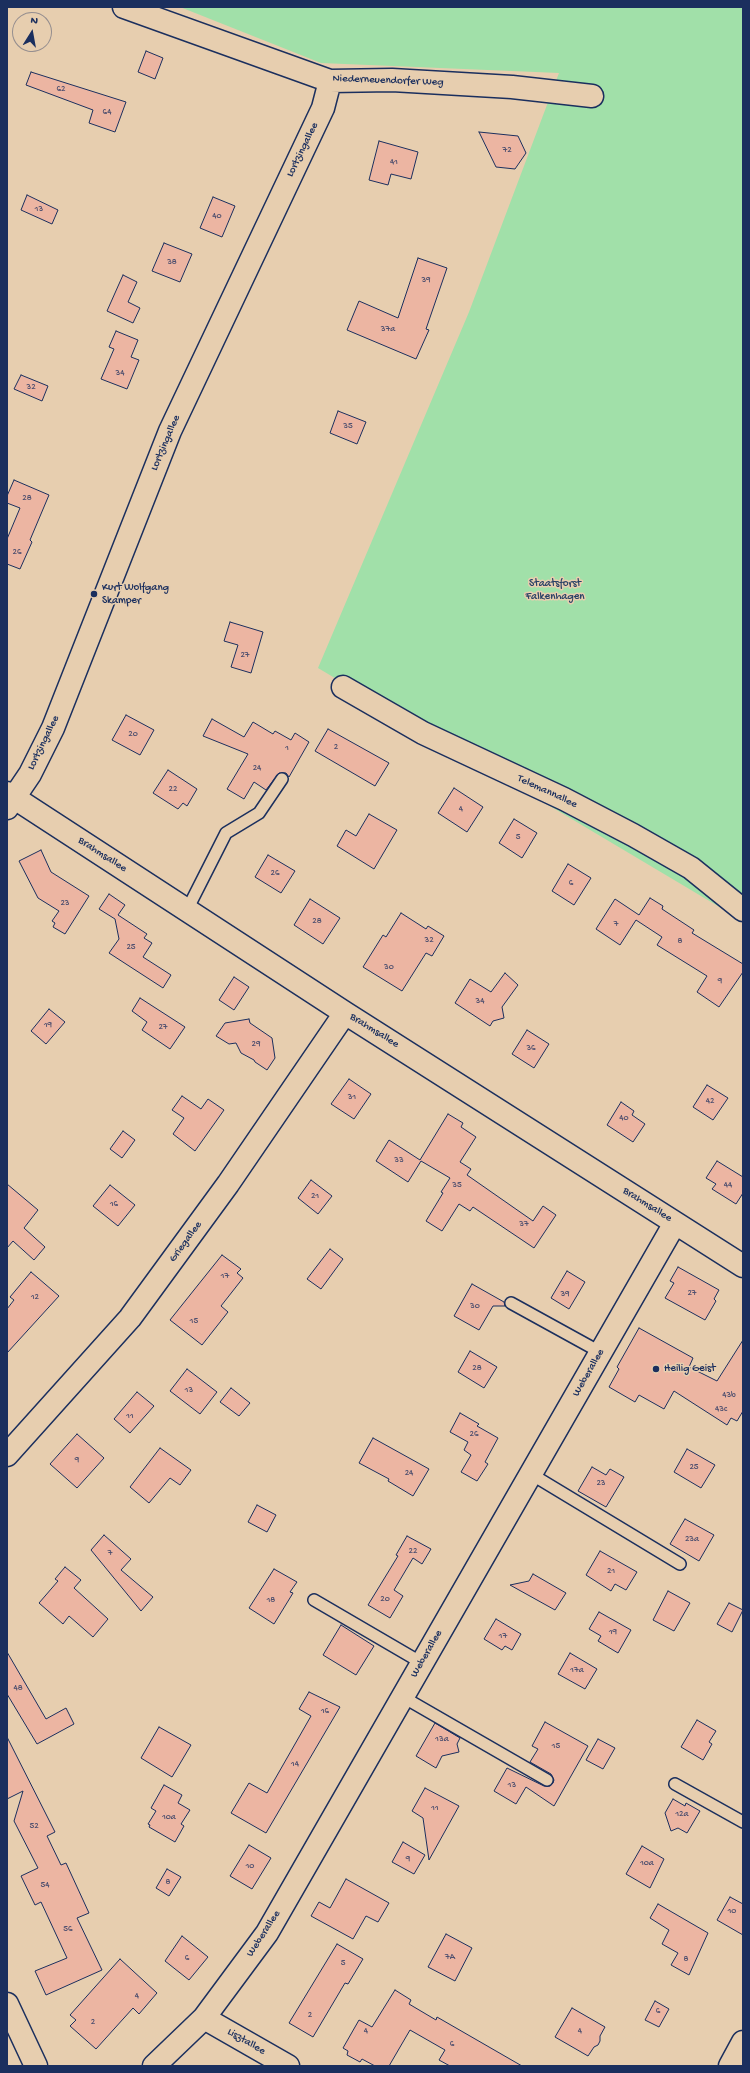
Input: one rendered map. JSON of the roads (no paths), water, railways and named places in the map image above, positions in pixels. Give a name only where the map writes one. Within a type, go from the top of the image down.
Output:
[{"type":"street","name":"Niederneuendorfer Weg","points":[[124,7],[330,81],[392,80],[512,87],[592,96]]},
{"type":"street","name":"Lortzingallee","points":[[9,799],[30,774],[53,728],[170,431],[324,108],[330,81]]},
{"type":"street","name":"Telemannallee","points":[[344,687],[423,733],[564,799],[633,835],[691,868],[743,910]]},
{"type":"street","name":"Brahmsallee","points":[[9,799],[187,910],[345,1013],[743,1266]]},
{"type":"street","name":"Griegallee","points":[[7,1455],[130,1318],[228,1184],[345,1013]]},
{"type":"street","name":"Weberallee","points":[[154,2066],[204,2018],[267,1933],[675,1223]]},
{"type":"street","points":[[7,2004],[36,2066]]},
{"type":"street","name":"Lisztallee","points":[[204,2018],[288,2066]]},
{"type":"street","points":[[730,2066],[743,2042]]},
{"type":"lane","points":[[187,910],[226,833],[259,813],[282,779]]},
{"type":"lane","points":[[511,1303],[600,1352]]},
{"type":"lane","points":[[531,1474],[680,1564]]},
{"type":"lane","points":[[314,1600],[422,1663]]},
{"type":"lane","points":[[403,1697],[547,1780]]},
{"type":"lane","points":[[675,1784],[743,1822]]},
{"type":"place","name":"Kurt Wolfgang Skamper","points":[[94,594]]},
{"type":"place","name":"Heilig Geist","points":[[656,1369]]},
{"type":"park label","name":"Staatsforst Falkenhagen","points":[[555,590]]}]
